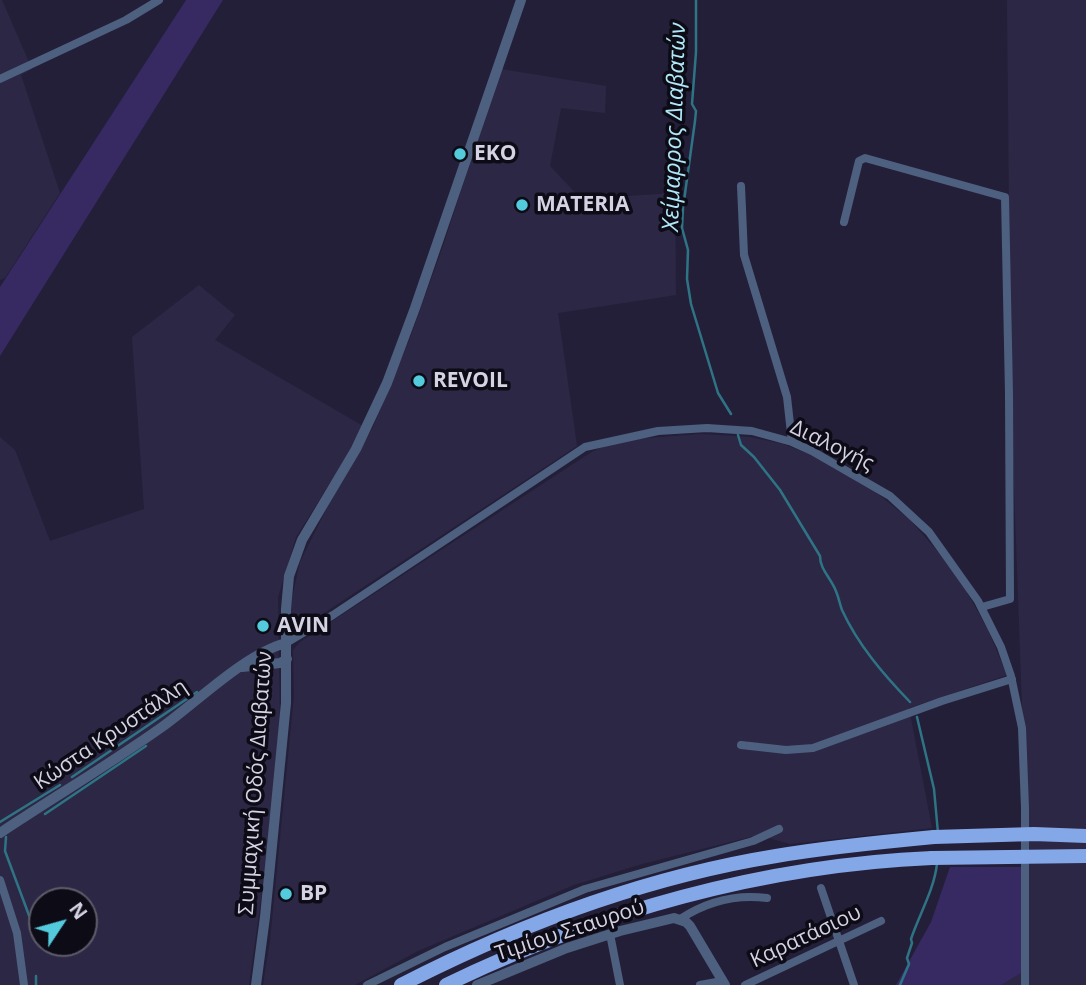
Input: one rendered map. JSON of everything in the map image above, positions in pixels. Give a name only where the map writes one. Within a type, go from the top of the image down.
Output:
[{"type":"highway","points":[[401,985],[512,933],[663,881],[775,856],[934,836],[1086,836]]},
{"type":"highway","points":[[446,985],[517,953],[606,919],[710,891],[805,871],[904,859],[1086,856]]},
{"type":"street","points":[[0,79],[126,20],[159,0]]},
{"type":"street","name":"Συμμαχική Οδός Διαβατών","points":[[256,985],[267,906],[285,711],[288,585],[296,554],[356,449],[383,391],[415,307],[521,0]]},
{"type":"street","points":[[844,222],[859,161],[865,158],[1006,197],[1010,599],[982,607]]},
{"type":"street","points":[[741,186],[744,255],[787,397],[792,442]]},
{"type":"street","name":"Διαλογής","points":[[286,643],[333,615],[585,447],[658,431],[707,428],[752,431],[792,442],[851,471],[903,506],[943,548],[990,622],[1012,679],[1022,728],[1025,985]]},
{"type":"street","name":"Κώστα Κρυστάλλη","points":[[0,833],[160,728],[254,657],[286,643]]},
{"type":"street","points":[[242,667],[280,663],[287,659]]},
{"type":"street","points":[[741,745],[786,750],[813,748],[933,704],[1012,679]]},
{"type":"street","points":[[367,985],[445,947],[585,889],[753,841],[779,829]]},
{"type":"street","points":[[0,880],[17,933],[24,985]]},
{"type":"street","points":[[821,888],[854,985]]},
{"type":"street","points":[[700,985],[724,983],[690,926],[680,919],[698,908],[736,897],[748,895],[767,898]]},
{"type":"street","name":"Τιμίου Σταυρού","points":[[477,985],[567,948],[610,934],[680,919]]},
{"type":"street","name":"Καρατάσιου","points":[[745,985],[881,921]]},
{"type":"street","points":[[610,934],[620,985]]},
{"type":"shaded area","points":[[0,0],[32,69],[21,75],[60,193],[5,278],[0,280]]},
{"type":"shaded area","points":[[186,0],[223,0],[0,356],[0,287]]},
{"type":"shaded area","points":[[1007,0],[1086,0],[1086,985],[1002,985],[1001,943],[1028,867],[1011,406]]},
{"type":"shaded area","points":[[501,69],[606,86],[605,113],[561,108],[550,166],[581,199],[675,193],[676,295],[558,313],[577,446],[306,625],[298,624],[290,617],[290,608],[300,562],[373,427],[410,338]]},
{"type":"shaded area","points":[[199,285],[235,315],[215,340],[363,426],[296,537],[278,597],[280,728],[271,827],[249,985],[0,985],[0,437],[15,450],[50,541],[144,509],[132,337]]},
{"type":"shaded area","points":[[701,434],[750,437],[783,444],[814,456],[873,490],[910,520],[964,587],[988,630],[1007,675],[909,708],[932,828],[790,844],[758,835],[642,864],[574,885],[418,951],[355,985],[263,985],[270,941],[294,696],[293,650],[300,642],[590,453],[634,439]]},
{"type":"shaded area","points":[[950,867],[1025,867],[1027,969],[1001,985],[896,985],[931,922]]},
{"type":"waterway","name":"Χείμαρρος Διαβατών","points":[[696,0],[692,104],[696,111],[682,228],[688,250],[687,279],[691,304],[718,393],[731,414]]},
{"type":"waterway","name":"Χείμαρρος Διαβατών","points":[[738,435],[741,445],[780,490],[820,556],[842,610],[856,635],[881,670],[910,702]]},
{"type":"waterway","points":[[72,777],[197,692]]},
{"type":"waterway","name":"Χείμαρρος Διαβατών","points":[[917,717],[934,789],[938,833]]},
{"type":"waterway","points":[[45,814],[146,746]]},
{"type":"waterway","points":[[0,822],[60,785]]},
{"type":"waterway","points":[[6,837],[5,851],[28,913]]},
{"type":"waterway","name":"Χείμαρρος Διαβατών","points":[[900,985],[909,964],[907,958],[911,939],[930,893],[937,864]]},
{"type":"waterway","points":[[36,976],[36,985]]},
{"type":"place","name":"EKO","points":[[460,154]]},
{"type":"place","name":"MATERIA","points":[[522,205]]},
{"type":"place","name":"REVOIL","points":[[419,381]]},
{"type":"place","name":"AVIN","points":[[263,626]]},
{"type":"place","name":"BP","points":[[286,894]]}]
